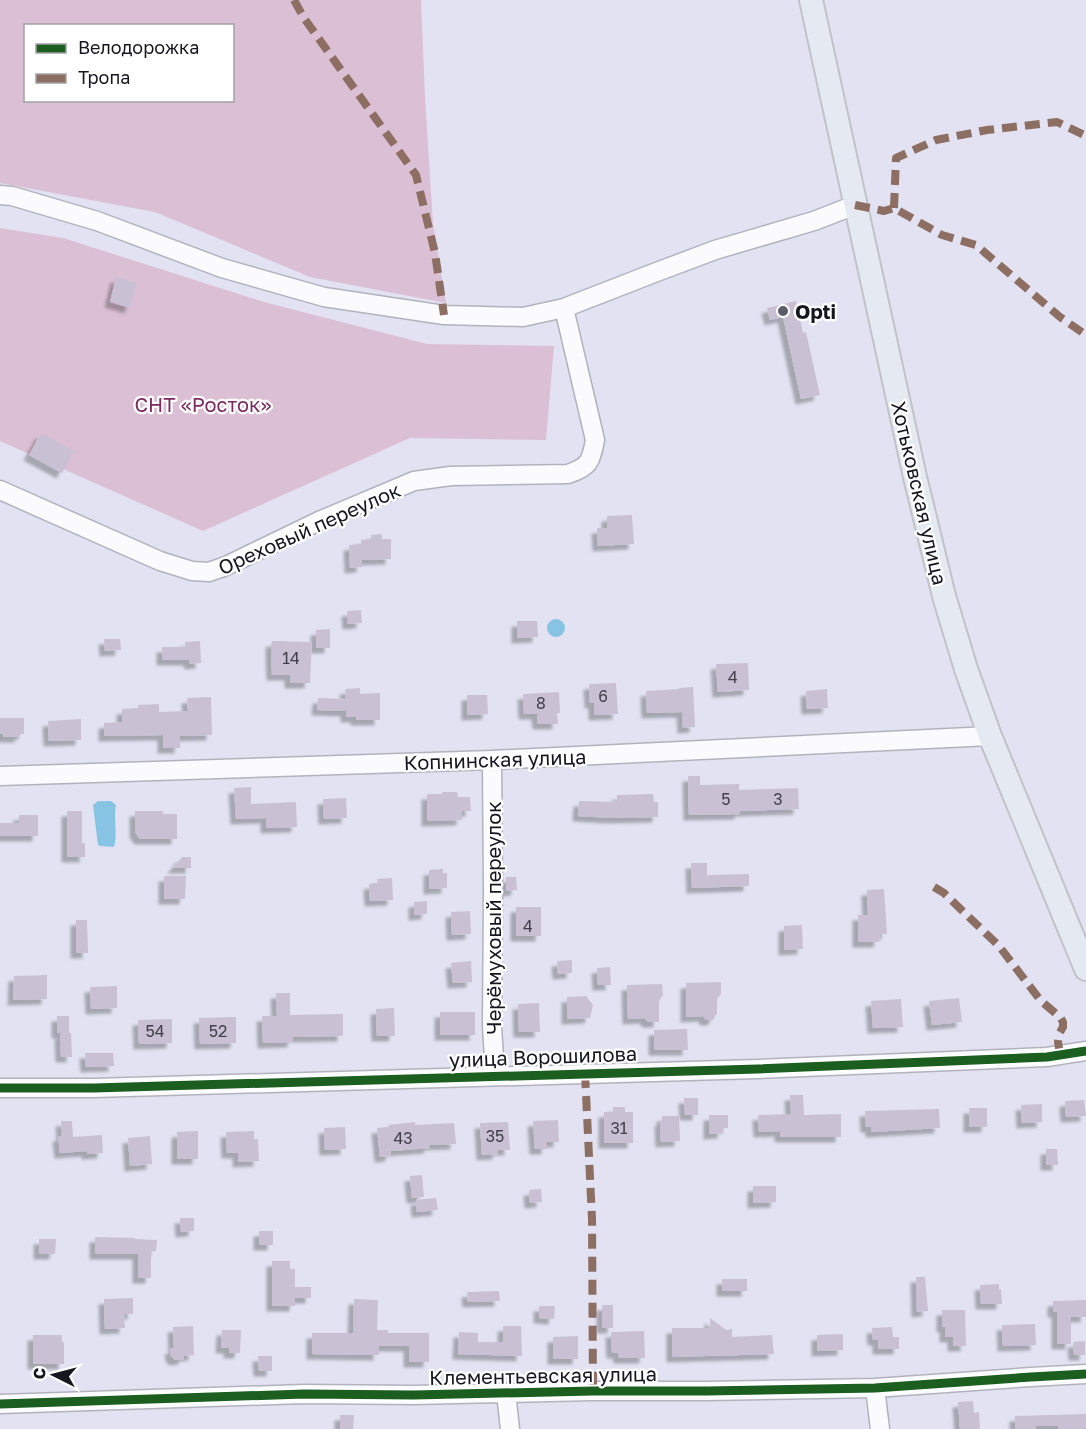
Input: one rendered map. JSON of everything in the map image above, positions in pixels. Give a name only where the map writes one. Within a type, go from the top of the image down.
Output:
[{"type":"main road","name":"Хотьковская улица","points":[[811,0],[915,477],[944,596],[966,669],[990,736],[1086,969]]},
{"type":"street","points":[[0,195],[12,196],[97,221],[222,268],[324,297],[444,315],[523,317],[564,308],[715,250],[814,221],[855,205]]},
{"type":"street","name":"Ореховый переулок","points":[[0,490],[160,561],[192,571],[209,572],[319,521],[414,481],[451,476],[567,474],[582,469],[587,464],[593,453],[595,440],[564,308]]},
{"type":"street","name":"Копнинская улица","points":[[0,776],[492,760],[990,736]]},
{"type":"street","name":"Черёмуховый переулок","points":[[492,760],[492,1026],[495,1075]]},
{"type":"street","name":"улица Ворошилова","points":[[0,1088],[94,1088],[793,1067],[1047,1057],[1086,1051]]},
{"type":"street","name":"Клементьевская улица","points":[[0,1404],[304,1395],[875,1388],[1086,1374]]},
{"type":"street","points":[[875,1388],[880,1429]]},
{"type":"street","points":[[506,1393],[510,1429]]},
{"type":"green space","points":[[0,0],[421,0],[433,224],[446,303],[310,277],[155,212],[0,183]]},
{"type":"green space","name":"СНТ «Росток»","points":[[0,228],[63,238],[264,302],[427,344],[554,346],[546,440],[410,438],[203,531],[0,441]]},
{"type":"water","points":[[556,619],[562,622],[565,628],[562,634],[556,637],[550,634],[547,628],[550,622]]},
{"type":"water","points":[[98,801],[111,801],[116,805],[114,847],[98,845],[93,805]]},
{"type":"building","points":[[116,277],[137,283],[130,308],[110,302]]},
{"type":"building","points":[[796,301],[803,333],[806,332],[820,395],[801,399],[783,317],[770,320],[767,308]]},
{"type":"building","points":[[41,433],[74,451],[62,473],[29,455]]},
{"type":"building","points":[[632,515],[634,544],[598,546],[597,528],[607,528],[607,516]]},
{"type":"building","points":[[382,534],[382,539],[391,539],[391,559],[362,560],[362,567],[350,568],[349,545],[361,544],[361,540],[371,539],[371,535]]},
{"type":"building","points":[[361,610],[362,623],[348,624],[347,611]]},
{"type":"building","points":[[517,621],[537,621],[538,637],[517,638]]},
{"type":"building","points":[[330,629],[330,648],[316,648],[316,630]]},
{"type":"building","points":[[104,639],[120,639],[121,650],[105,651]]},
{"type":"building","points":[[200,641],[201,663],[190,664],[189,660],[162,660],[162,647],[185,647],[185,642]]},
{"type":"building","points":[[272,641],[312,642],[310,683],[290,683],[290,675],[272,675]]},
{"type":"building","points":[[748,663],[749,690],[718,692],[716,664]]},
{"type":"building","points":[[616,683],[618,714],[594,715],[594,703],[590,703],[589,684]]},
{"type":"building","points":[[693,687],[695,727],[683,728],[682,712],[647,713],[646,691]]},
{"type":"building","points":[[360,688],[360,694],[380,693],[380,720],[356,720],[356,717],[346,717],[346,711],[317,710],[318,698],[346,699],[345,689]]},
{"type":"building","points":[[827,689],[828,708],[807,709],[806,691]]},
{"type":"building","points":[[559,692],[558,724],[538,724],[537,714],[524,714],[523,694]]},
{"type":"building","points":[[467,695],[487,695],[488,714],[467,715]]},
{"type":"building","points":[[211,697],[212,735],[180,736],[180,748],[163,748],[163,735],[104,736],[104,723],[122,722],[122,709],[138,708],[138,705],[159,704],[159,712],[188,711],[187,698]]},
{"type":"building","points":[[0,718],[24,718],[24,734],[20,734],[20,737],[3,737],[3,734],[0,734]]},
{"type":"building","points":[[81,719],[81,740],[49,741],[48,721]]},
{"type":"building","points":[[688,776],[700,776],[700,785],[739,784],[739,790],[798,788],[799,809],[689,815]]},
{"type":"building","points":[[251,787],[251,804],[296,802],[297,827],[266,828],[266,818],[236,819],[234,788]]},
{"type":"building","points":[[442,792],[457,792],[458,797],[470,797],[471,811],[462,811],[462,820],[427,821],[427,794],[442,794]]},
{"type":"building","points":[[653,794],[654,802],[658,802],[658,817],[578,816],[579,801],[617,802],[617,795]]},
{"type":"building","points":[[346,798],[347,818],[324,819],[323,799]]},
{"type":"building","points":[[67,811],[82,811],[82,843],[85,843],[85,857],[67,857]]},
{"type":"building","points":[[135,811],[163,811],[163,814],[177,814],[177,839],[140,839],[135,832]]},
{"type":"building","points":[[19,815],[38,815],[38,836],[0,836],[0,823],[19,823]]},
{"type":"building","points":[[182,857],[191,857],[191,868],[173,868]]},
{"type":"building","points":[[691,863],[707,863],[707,875],[749,874],[749,886],[692,888]]},
{"type":"building","points":[[443,869],[443,873],[447,873],[447,888],[429,889],[429,870]]},
{"type":"building","points":[[164,876],[186,876],[185,899],[164,899]]},
{"type":"building","points":[[506,877],[516,877],[517,890],[506,891]]},
{"type":"building","points":[[392,878],[393,900],[370,901],[369,884],[378,883],[377,879]]},
{"type":"building","points":[[884,889],[887,934],[880,934],[879,942],[858,942],[858,915],[868,915],[867,890]]},
{"type":"building","points":[[427,901],[427,914],[414,915],[414,902]]},
{"type":"building","points":[[516,907],[541,907],[541,936],[516,936]]},
{"type":"building","points":[[470,911],[471,934],[452,935],[451,912]]},
{"type":"building","points":[[76,920],[87,920],[88,953],[76,953]]},
{"type":"building","points":[[802,925],[803,949],[784,950],[784,926]]},
{"type":"building","points":[[572,960],[572,973],[558,974],[557,961]]},
{"type":"building","points":[[471,961],[472,982],[453,983],[451,963]]},
{"type":"building","points":[[610,967],[611,985],[598,985],[597,968]]},
{"type":"building","points":[[47,975],[47,999],[13,1000],[14,976]]},
{"type":"building","points":[[721,982],[717,1013],[713,1020],[706,1020],[703,1016],[686,1017],[686,983]]},
{"type":"building","points":[[662,984],[663,995],[659,1001],[659,1022],[648,1022],[645,1018],[628,1019],[627,985]]},
{"type":"building","points":[[117,986],[117,1008],[91,1009],[90,987]]},
{"type":"building","points":[[276,993],[290,993],[290,1015],[343,1014],[343,1036],[293,1037],[293,1042],[263,1043],[262,1016],[277,1016]]},
{"type":"building","points":[[586,996],[593,1005],[590,1018],[567,1019],[567,997]]},
{"type":"building","points":[[959,998],[962,1022],[932,1025],[929,1001]]},
{"type":"building","points":[[901,999],[903,1027],[873,1028],[871,1001]]},
{"type":"building","points":[[539,1003],[540,1032],[519,1032],[518,1004]]},
{"type":"building","points":[[394,1008],[395,1036],[377,1036],[376,1009]]},
{"type":"building","points":[[440,1012],[475,1012],[475,1035],[440,1035]]},
{"type":"building","points":[[57,1016],[69,1016],[72,1057],[61,1057],[60,1034],[67,1033],[57,1033]]},
{"type":"building","points":[[236,1017],[236,1043],[200,1044],[199,1018]]},
{"type":"building","points":[[172,1019],[172,1043],[139,1044],[138,1020]]},
{"type":"building","points":[[687,1029],[688,1050],[654,1050],[654,1030]]},
{"type":"building","points":[[85,1053],[113,1053],[114,1066],[86,1067]]},
{"type":"building","points":[[790,1095],[803,1095],[804,1115],[841,1114],[841,1137],[780,1137],[780,1131],[759,1132],[758,1115],[791,1114]]},
{"type":"building","points":[[684,1098],[698,1098],[698,1115],[685,1115]]},
{"type":"building","points":[[1084,1100],[1086,1116],[1066,1117],[1065,1101]]},
{"type":"building","points":[[1042,1104],[1042,1122],[1022,1123],[1021,1105]]},
{"type":"building","points":[[613,1107],[625,1107],[625,1112],[633,1112],[633,1143],[604,1143],[604,1112],[613,1112]]},
{"type":"building","points":[[969,1108],[987,1108],[987,1127],[969,1127]]},
{"type":"building","points":[[939,1109],[940,1128],[871,1132],[871,1127],[866,1127],[865,1111]]},
{"type":"building","points":[[709,1115],[728,1115],[728,1128],[723,1128],[723,1133],[709,1134]]},
{"type":"building","points":[[662,1116],[679,1116],[680,1141],[661,1142],[660,1121],[662,1121]]},
{"type":"building","points":[[558,1120],[559,1142],[547,1142],[547,1149],[535,1149],[533,1121]]},
{"type":"building","points":[[61,1121],[72,1121],[73,1137],[102,1135],[103,1153],[87,1154],[87,1151],[60,1153],[58,1136],[62,1136]]},
{"type":"building","points":[[415,1122],[415,1125],[454,1123],[456,1144],[429,1145],[430,1148],[391,1151],[391,1156],[380,1157],[377,1128]]},
{"type":"building","points":[[508,1122],[510,1150],[498,1150],[498,1154],[482,1155],[480,1123]]},
{"type":"building","points":[[345,1127],[346,1149],[325,1150],[324,1128]]},
{"type":"building","points":[[198,1131],[198,1159],[177,1159],[177,1132]]},
{"type":"building","points":[[254,1131],[254,1139],[258,1139],[259,1161],[238,1162],[238,1153],[227,1153],[226,1132]]},
{"type":"building","points":[[150,1136],[152,1164],[130,1166],[128,1138]]},
{"type":"building","points":[[1046,1149],[1057,1149],[1058,1165],[1046,1165]]},
{"type":"building","points":[[422,1175],[424,1197],[412,1198],[410,1176]]},
{"type":"building","points":[[753,1186],[776,1186],[776,1202],[753,1203]]},
{"type":"building","points":[[541,1189],[542,1202],[530,1203],[529,1190]]},
{"type":"building","points":[[436,1198],[438,1210],[417,1212],[416,1200]]},
{"type":"building","points":[[180,1218],[194,1218],[194,1231],[181,1232]]},
{"type":"building","points":[[259,1231],[273,1231],[273,1245],[259,1245]]},
{"type":"building","points":[[95,1237],[157,1240],[156,1251],[151,1251],[151,1278],[138,1278],[138,1254],[95,1254]]},
{"type":"building","points":[[39,1239],[56,1239],[55,1254],[39,1254]]},
{"type":"building","points":[[272,1261],[290,1261],[290,1269],[295,1269],[295,1287],[311,1287],[311,1298],[295,1298],[295,1306],[272,1306]]},
{"type":"building","points":[[916,1277],[925,1277],[928,1311],[917,1312]]},
{"type":"building","points":[[722,1279],[747,1279],[747,1291],[722,1291]]},
{"type":"building","points":[[999,1284],[1002,1304],[981,1304],[980,1285]]},
{"type":"building","points":[[499,1291],[500,1301],[468,1302],[467,1292]]},
{"type":"building","points":[[133,1298],[133,1314],[124,1314],[125,1328],[105,1329],[104,1299]]},
{"type":"building","points":[[354,1299],[378,1300],[377,1330],[388,1330],[388,1333],[429,1333],[429,1362],[409,1362],[409,1346],[379,1346],[379,1355],[312,1354],[312,1333],[353,1333]]},
{"type":"building","points":[[1086,1300],[1086,1317],[1071,1317],[1071,1344],[1057,1344],[1057,1312],[1053,1312],[1053,1301]]},
{"type":"building","points":[[602,1305],[613,1305],[613,1328],[602,1328]]},
{"type":"building","points":[[539,1306],[555,1306],[554,1319],[539,1318]]},
{"type":"building","points":[[942,1310],[965,1310],[966,1346],[953,1346],[953,1337],[945,1337],[945,1327],[942,1327]]},
{"type":"building","points":[[710,1318],[726,1330],[732,1329],[732,1337],[772,1335],[774,1354],[672,1357],[672,1328],[710,1328]]},
{"type":"building","points":[[1035,1324],[1036,1345],[1003,1346],[1002,1325]]},
{"type":"building","points":[[193,1326],[194,1355],[175,1360],[171,1356],[170,1349],[174,1348],[173,1327]]},
{"type":"building","points":[[503,1326],[521,1326],[522,1356],[458,1354],[459,1332],[478,1333],[478,1342],[503,1342]]},
{"type":"building","points":[[892,1327],[893,1337],[899,1337],[899,1349],[878,1349],[878,1340],[873,1340],[872,1328]]},
{"type":"building","points":[[222,1330],[241,1330],[240,1353],[229,1353],[229,1348],[221,1348]]},
{"type":"building","points":[[644,1331],[645,1358],[619,1358],[618,1353],[612,1353],[611,1332]]},
{"type":"building","points":[[843,1334],[843,1350],[817,1351],[817,1335]]},
{"type":"building","points":[[33,1335],[62,1335],[64,1364],[33,1364]]},
{"type":"building","points":[[578,1336],[578,1359],[553,1359],[553,1337]]},
{"type":"building","points":[[1085,1341],[1085,1355],[1074,1355],[1073,1342]]},
{"type":"building","points":[[258,1356],[272,1356],[272,1371],[259,1371]]},
{"type":"building","points":[[973,1401],[974,1413],[979,1412],[980,1429],[960,1429],[958,1402]]},
{"type":"building","points":[[1086,1414],[1086,1429],[1036,1426],[1036,1429],[1015,1429],[1015,1416]]},
{"type":"building","points":[[340,1415],[354,1415],[353,1429],[340,1429]]},
{"type":"marked path","points":[[294,0],[304,18],[416,175],[435,253],[444,315]]},
{"type":"marked path","points":[[894,208],[896,158],[936,140],[987,130],[1057,122],[1086,136]]},
{"type":"marked path","points":[[855,205],[884,211],[894,208],[942,235],[976,245],[1060,317],[1086,335]]},
{"type":"marked path","points":[[934,887],[944,893],[999,946],[1041,1001],[1060,1017],[1063,1022],[1058,1042],[1060,1055]]},
{"type":"marked path","points":[[585,1073],[592,1219],[593,1391]]},
{"type":"cycle path","points":[[0,1088],[94,1088],[758,1069],[1047,1057],[1086,1051]]},
{"type":"cycle path","points":[[0,1404],[304,1394],[414,1395],[875,1388],[1086,1374]]},
{"type":"place","name":"Opti","points":[[783,311]]}]
